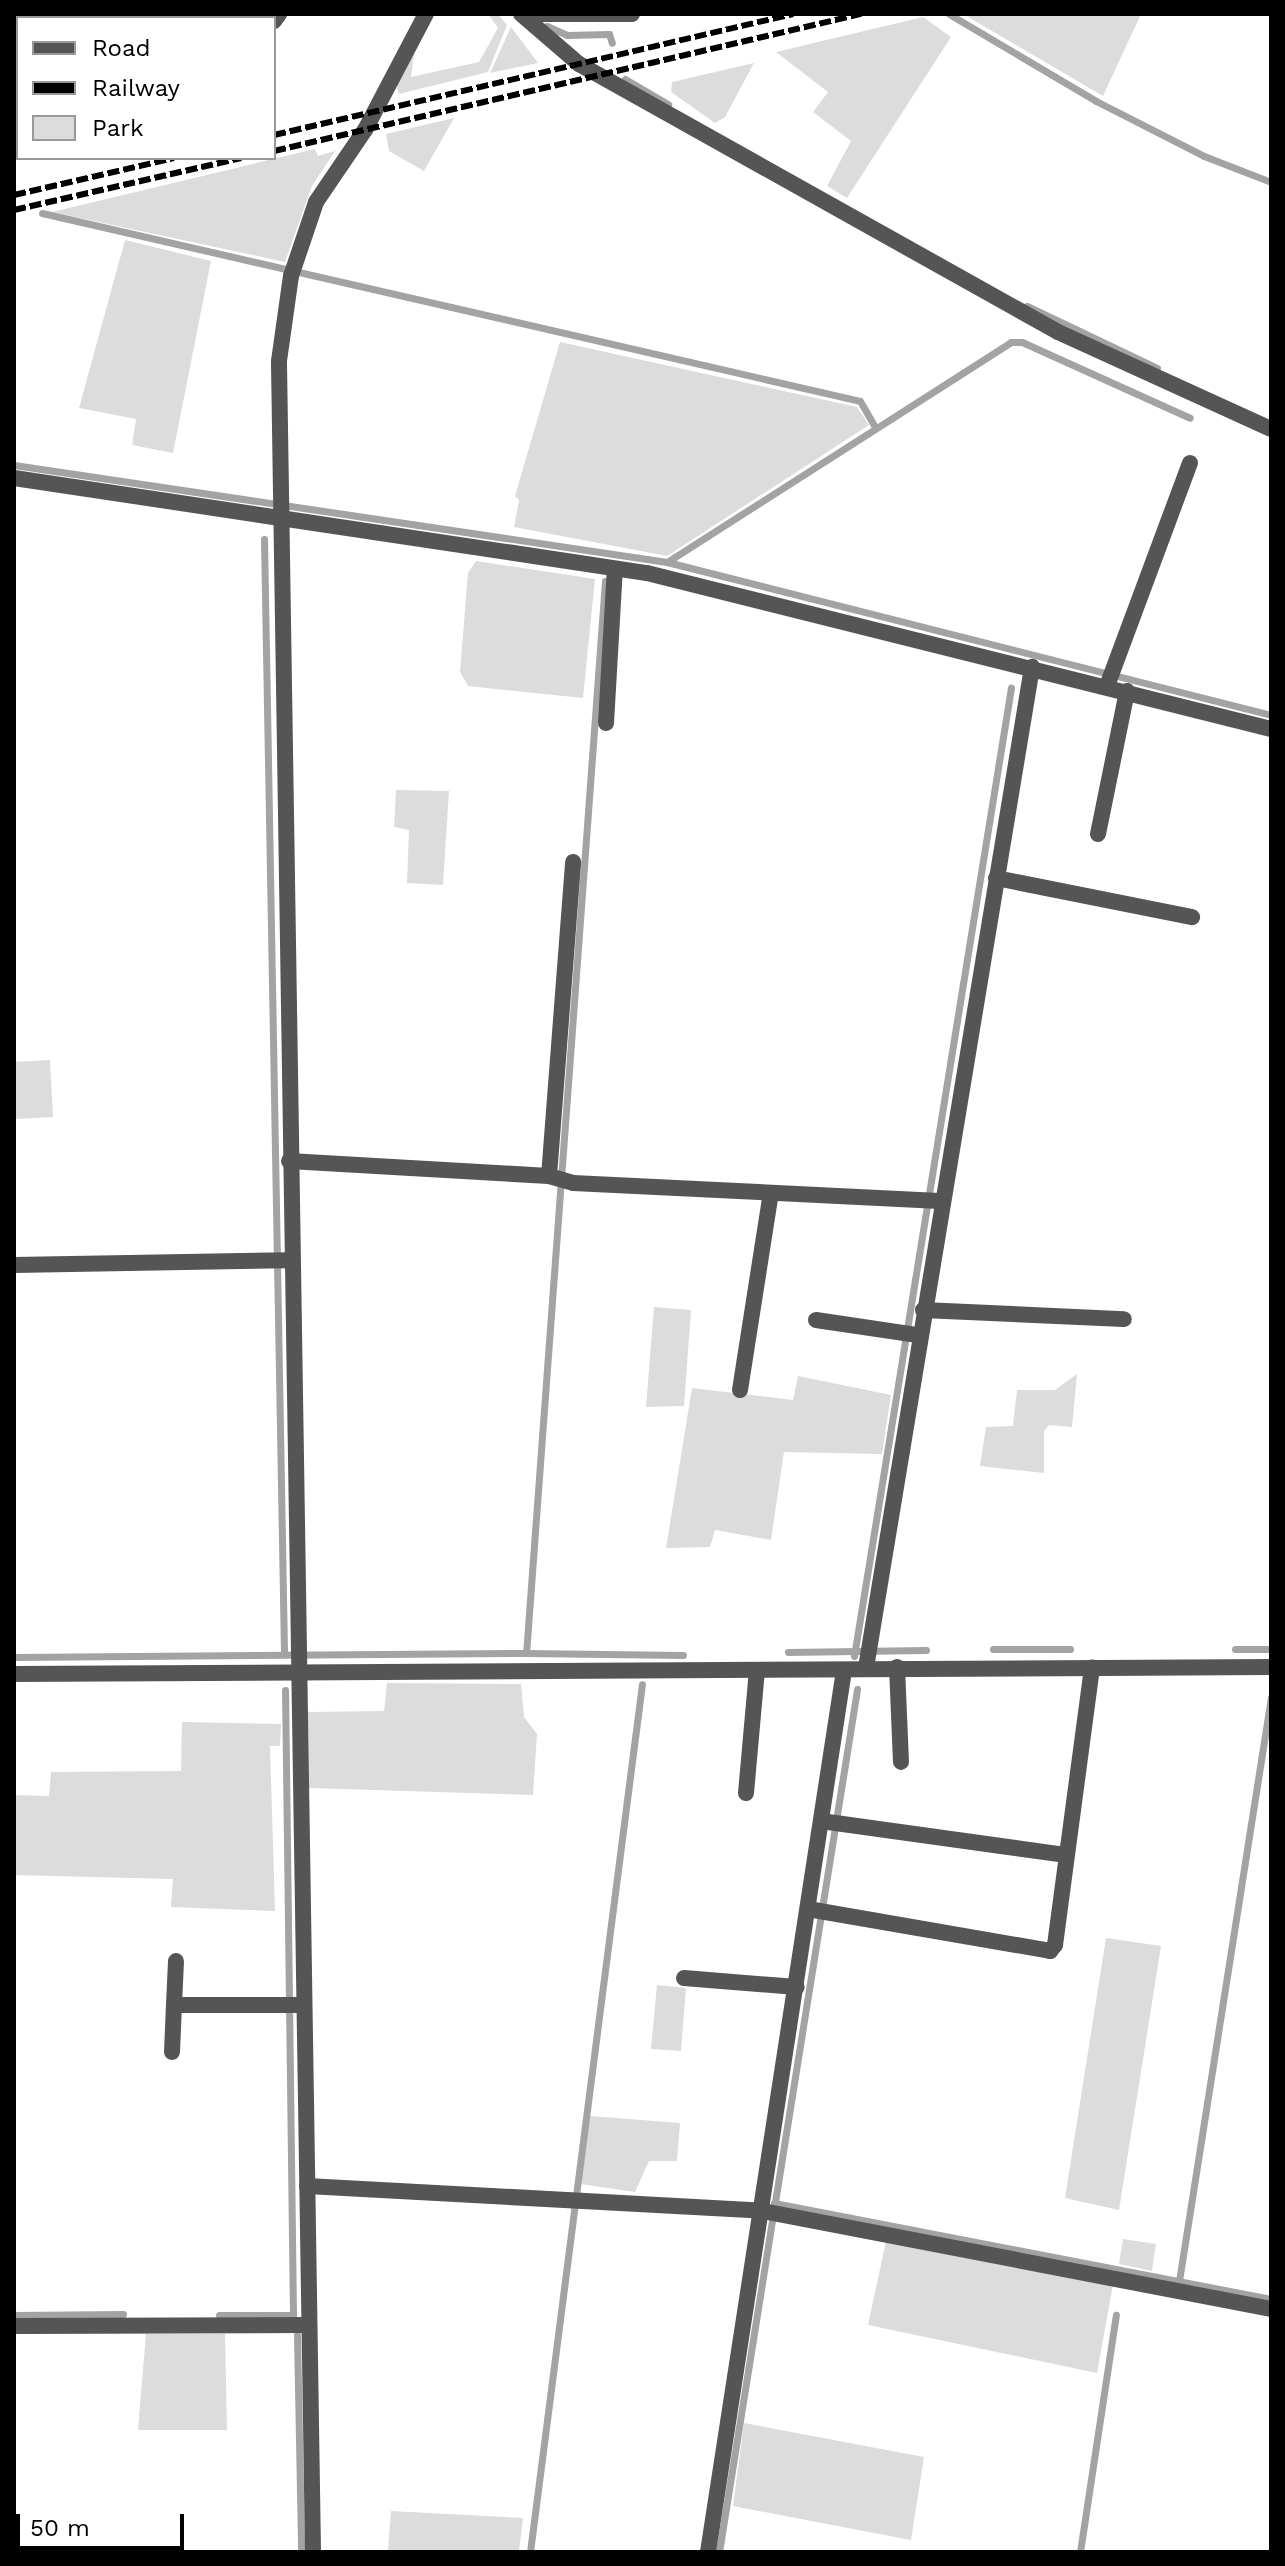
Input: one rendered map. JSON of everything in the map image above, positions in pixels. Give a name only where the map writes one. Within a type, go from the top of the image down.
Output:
[{"type":"street","points":[[313,2552],[298,1660],[281,1260],[289,1161],[279,361],[293,270],[316,202],[365,130],[426,14]]},
{"type":"street","points":[[521,14],[579,64],[1058,332],[1271,429]]},
{"type":"street","points":[[531,14],[632,14]]},
{"type":"street","points":[[1107,686],[1190,463]]},
{"type":"street","points":[[14,478],[280,507],[615,569],[1032,667],[1271,729]]},
{"type":"street","points":[[606,723],[615,569]]},
{"type":"street","points":[[866,1657],[923,1310],[932,1201],[996,878],[1032,667]]},
{"type":"street","points":[[1098,834],[1127,691]]},
{"type":"street","points":[[551,1177],[573,862]]},
{"type":"street","points":[[996,878],[1192,917]]},
{"type":"street","points":[[289,1161],[551,1177],[573,1183],[932,1201]]},
{"type":"street","points":[[740,1390],[771,1193]]},
{"type":"street","points":[[14,1265],[281,1260]]},
{"type":"street","points":[[923,1310],[1124,1319]]},
{"type":"street","points":[[816,1320],[918,1335]]},
{"type":"street","points":[[14,1674],[298,1660],[844,1670],[866,1657],[897,1667],[1271,1667]]},
{"type":"street","points":[[897,1667],[901,1762]]},
{"type":"street","points":[[808,1909],[1050,1951],[1055,1945],[1092,1667]]},
{"type":"street","points":[[746,1793],[757,1670]]},
{"type":"street","points":[[708,2552],[769,2212],[797,1987],[844,1670]]},
{"type":"street","points":[[821,1821],[1067,1855]]},
{"type":"street","points":[[172,2052],[176,1961]]},
{"type":"street","points":[[684,1978],[797,1987]]},
{"type":"street","points":[[174,2005],[304,2005]]},
{"type":"street","points":[[307,2186],[769,2212],[1271,2309]]},
{"type":"street","points":[[14,2326],[307,2325]]},
{"type":"green space","points":[[488,14],[498,14],[507,25],[488,72],[399,94],[396,84],[414,54],[411,77],[479,62],[498,28]]},
{"type":"green space","points":[[963,14],[1141,14],[1103,96]]},
{"type":"green space","points":[[923,17],[951,37],[847,198],[827,186],[851,141],[813,112],[828,92],[776,52]]},
{"type":"green space","points":[[511,27],[538,63],[490,73]]},
{"type":"green space","points":[[754,63],[725,117],[715,123],[671,92],[672,82]]},
{"type":"green space","points":[[454,118],[424,171],[389,151],[386,134]]},
{"type":"green space","points":[[315,149],[318,156],[335,151],[312,186],[285,262],[52,212],[276,160]]},
{"type":"green space","points":[[125,240],[211,261],[173,453],[132,445],[136,419],[79,408]]},
{"type":"green space","points":[[560,342],[857,407],[869,425],[667,556],[514,527],[519,500],[515,496]]},
{"type":"green space","points":[[476,561],[595,579],[583,698],[468,686],[460,672],[468,573]]},
{"type":"green space","points":[[396,790],[449,791],[443,885],[407,883],[409,830],[394,827]]},
{"type":"green space","points":[[50,1060],[53,1117],[14,1119],[14,1062]]},
{"type":"green space","points":[[654,1307],[691,1310],[684,1406],[646,1407]]},
{"type":"green space","points":[[1077,1374],[1072,1427],[1049,1425],[1044,1431],[1044,1473],[980,1466],[986,1427],[1013,1426],[1017,1390],[1055,1390]]},
{"type":"green space","points":[[798,1376],[891,1395],[882,1454],[784,1452],[771,1540],[715,1530],[710,1547],[666,1548],[692,1388],[793,1400]]},
{"type":"green space","points":[[387,1683],[521,1684],[524,1717],[537,1734],[533,1795],[309,1788],[308,1712],[384,1711]]},
{"type":"green space","points":[[182,1722],[281,1724],[280,1746],[270,1746],[275,1911],[171,1907],[173,1879],[14,1875],[14,1795],[49,1796],[51,1772],[181,1771]]},
{"type":"green space","points":[[1106,1938],[1161,1946],[1119,2210],[1065,2198]]},
{"type":"green space","points":[[657,1985],[686,1988],[681,2051],[651,2049]]},
{"type":"green space","points":[[590,2116],[680,2123],[677,2161],[649,2161],[635,2192],[580,2184]]},
{"type":"green space","points":[[1123,2239],[1156,2244],[1152,2271],[1119,2264]]},
{"type":"green space","points":[[886,2241],[1113,2285],[1097,2373],[868,2325]]},
{"type":"green space","points":[[146,2334],[225,2334],[227,2430],[138,2430]]},
{"type":"green space","points":[[744,2423],[924,2457],[911,2540],[733,2506]]},
{"type":"green space","points":[[391,2511],[523,2518],[519,2552],[322,2552],[388,2550]]},
{"type":"waterway","points":[[949,14],[1096,101],[1204,156],[1271,182]]},
{"type":"waterway","points":[[547,26],[567,35],[609,34],[612,43]]},
{"type":"waterway","points":[[625,79],[668,104]]},
{"type":"waterway","points":[[42,213],[860,401],[875,427]]},
{"type":"waterway","points":[[1027,306],[1157,368]]},
{"type":"waterway","points":[[667,562],[1011,342],[1022,342],[1190,418]]},
{"type":"waterway","points":[[14,465],[667,562],[1271,715]]},
{"type":"waterway","points":[[264,539],[284,1654]]},
{"type":"waterway","points":[[605,581],[526,1653],[683,1655]]},
{"type":"waterway","points":[[854,1656],[1011,688]]},
{"type":"waterway","points":[[993,1649],[1070,1649]]},
{"type":"waterway","points":[[1235,1649],[1271,1649]]},
{"type":"waterway","points":[[788,1652],[926,1650]]},
{"type":"waterway","points":[[14,1657],[526,1653]]},
{"type":"waterway","points":[[530,2552],[642,1684]]},
{"type":"waterway","points":[[719,2552],[857,1689]]},
{"type":"waterway","points":[[219,2315],[293,2315],[285,1690]]},
{"type":"waterway","points":[[1179,2281],[1271,1697]]},
{"type":"waterway","points":[[774,2203],[1271,2299]]},
{"type":"waterway","points":[[14,2315],[123,2314]]},
{"type":"waterway","points":[[1080,2552],[1116,2315]]},
{"type":"waterway","points":[[297,2335],[301,2552]]},
{"type":"railway","points":[[276,135],[793,14]]},
{"type":"railway","points":[[276,151],[861,14]]},
{"type":"railway","points":[[14,195],[165,160]]},
{"type":"railway","points":[[14,210],[232,160]]}]
